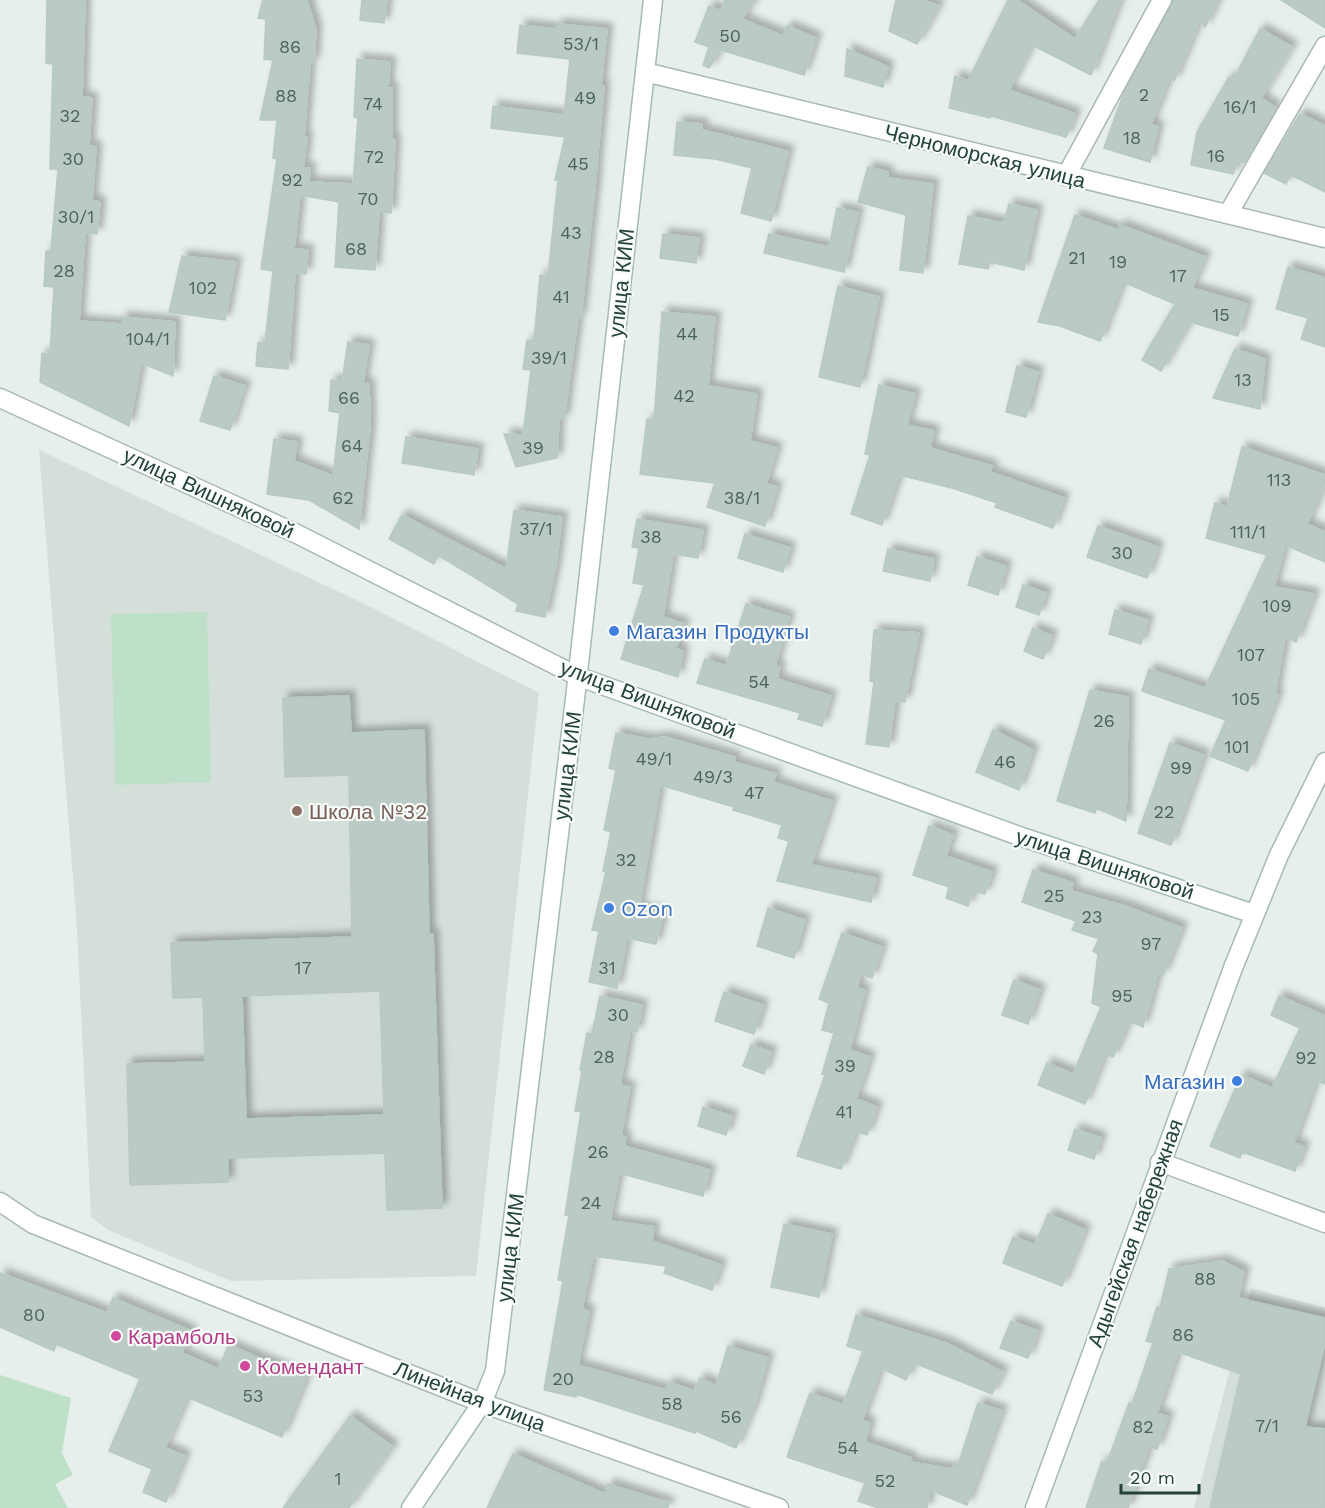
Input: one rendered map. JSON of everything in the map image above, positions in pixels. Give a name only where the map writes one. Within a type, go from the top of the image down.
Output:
[{"type":"street","name":"улица КИМ","points":[[411,1508],[482,1403],[495,1371],[578,676],[653,0]]},
{"type":"street","points":[[1065,176],[1162,0]]},
{"type":"street","points":[[1228,214],[1325,46]]},
{"type":"street","name":"Черноморская улица","points":[[645,72],[1325,238]]},
{"type":"street","points":[[0,389],[0,398]]},
{"type":"street","name":"улица Вишняковой","points":[[0,398],[297,534],[578,676],[1022,837],[1254,914]]},
{"type":"street","name":"Адыгейская набережная","points":[[1035,1508],[1160,1162],[1254,914],[1279,855],[1325,762]]},
{"type":"street","points":[[1160,1162],[1325,1223]]},
{"type":"street","name":"Линейная улица","points":[[0,1202],[33,1224],[482,1403],[779,1508]]},
{"type":"shaded area","name":"Школа №32","points":[[39,450],[369,606],[539,693],[476,1276],[231,1281],[108,1230],[91,1217],[77,929]]},
{"type":"shaded area","points":[[1251,1288],[1325,1308],[1325,1508],[1194,1508]]},
{"type":"green space","points":[[207,612],[211,782],[115,785],[111,614]]},
{"type":"green space","points":[[0,1375],[71,1398],[62,1453],[73,1475],[55,1484],[68,1508],[0,1508]]},
{"type":"building","points":[[47,0],[85,0],[82,97],[92,98],[89,146],[96,147],[92,201],[100,202],[97,234],[85,233],[79,321],[122,324],[122,317],[175,322],[173,376],[141,363],[129,426],[40,382],[42,353],[50,354],[54,287],[44,286],[46,251],[51,251],[58,169],[50,169],[53,64],[46,63]]},
{"type":"building","points":[[263,0],[307,0],[316,30],[314,62],[310,62],[304,137],[307,137],[303,168],[310,168],[309,182],[353,184],[358,118],[354,117],[357,59],[390,62],[388,88],[392,88],[392,139],[395,140],[391,213],[379,212],[375,270],[335,267],[339,202],[300,195],[294,249],[308,250],[306,274],[295,273],[288,369],[256,366],[258,342],[265,343],[273,271],[261,269],[277,159],[273,158],[277,120],[260,120],[273,60],[264,59],[266,19],[258,18]]},
{"type":"building","points":[[362,0],[387,0],[384,23],[360,20]]},
{"type":"building","points":[[725,0],[755,0],[742,19],[783,36],[787,26],[816,38],[804,75],[721,50],[709,68],[703,65],[709,47],[695,42],[709,6],[721,11]]},
{"type":"building","points":[[896,0],[923,0],[939,6],[917,44],[889,31]]},
{"type":"building","points":[[1008,0],[1017,0],[1075,39],[1099,0],[1120,0],[1091,75],[1032,45],[1009,90],[1075,114],[1066,137],[991,116],[990,118],[949,108],[955,76],[968,81]]},
{"type":"building","points":[[1173,0],[1218,0],[1205,27],[1199,22],[1174,81],[1169,78],[1151,124],[1158,127],[1150,162],[1104,148],[1124,92]]},
{"type":"building","points":[[1281,0],[1325,0],[1325,28]]},
{"type":"building","points":[[558,24],[607,29],[595,186],[581,317],[578,317],[564,419],[559,419],[557,458],[516,467],[504,434],[523,435],[531,370],[523,369],[527,340],[534,341],[540,275],[548,276],[558,180],[555,180],[565,137],[491,128],[493,106],[564,115],[570,59],[517,53],[520,25],[557,29]]},
{"type":"building","points":[[1260,29],[1292,47],[1261,98],[1276,108],[1244,163],[1238,160],[1233,174],[1191,165],[1197,132],[1229,77],[1233,80]]},
{"type":"building","points":[[847,49],[888,67],[883,87],[845,76]]},
{"type":"building","points":[[1300,114],[1325,126],[1325,192],[1291,175],[1286,184],[1264,173]]},
{"type":"building","points":[[677,122],[702,124],[702,130],[788,151],[771,221],[741,213],[752,168],[715,159],[674,155]]},
{"type":"building","points":[[868,167],[888,172],[887,178],[933,184],[923,273],[900,270],[906,215],[858,202]]},
{"type":"building","points":[[1009,204],[1037,210],[1024,270],[990,262],[988,269],[959,264],[968,216],[1004,223]]},
{"type":"building","points":[[837,208],[858,212],[844,272],[764,253],[769,234],[829,247]]},
{"type":"building","points":[[1075,215],[1118,230],[1120,225],[1205,257],[1192,288],[1247,304],[1238,336],[1190,322],[1161,371],[1142,360],[1175,304],[1123,282],[1100,341],[1060,326],[1038,322]]},
{"type":"building","points":[[663,234],[699,238],[696,263],[660,258]]},
{"type":"building","points":[[182,256],[236,262],[225,320],[169,312]]},
{"type":"building","points":[[1288,267],[1325,278],[1325,347],[1301,339],[1308,318],[1276,309]]},
{"type":"building","points":[[838,286],[879,297],[860,387],[819,377]]},
{"type":"building","points":[[662,312],[715,317],[708,386],[757,394],[750,441],[777,448],[766,484],[777,487],[765,526],[707,507],[715,483],[640,474],[647,419],[654,420]]},
{"type":"building","points":[[348,342],[369,345],[363,383],[369,384],[370,428],[359,529],[309,500],[267,494],[274,439],[297,442],[294,461],[333,476],[340,413],[329,411],[331,380],[342,381]]},
{"type":"building","points":[[1235,349],[1265,359],[1260,409],[1213,398]]},
{"type":"building","points":[[1017,366],[1038,372],[1026,417],[1006,412]]},
{"type":"building","points":[[214,376],[245,386],[230,430],[200,421]]},
{"type":"building","points":[[879,385],[915,394],[907,425],[934,431],[930,448],[992,466],[990,472],[1064,498],[1053,528],[995,507],[997,503],[952,488],[899,475],[882,525],[851,514],[870,455],[865,454]]},
{"type":"building","points":[[406,437],[478,449],[474,475],[402,463]]},
{"type":"building","points":[[1242,447],[1325,475],[1325,483],[1307,524],[1325,532],[1325,562],[1285,545],[1274,587],[1314,594],[1296,642],[1285,637],[1275,694],[1278,695],[1248,771],[1210,756],[1226,720],[1142,691],[1149,669],[1205,688],[1267,555],[1206,538],[1215,503],[1227,507]]},
{"type":"building","points":[[514,510],[562,517],[556,565],[545,617],[516,611],[518,604],[438,555],[434,564],[389,539],[402,515],[506,569]]},
{"type":"building","points":[[637,519],[703,530],[698,558],[673,554],[663,617],[684,624],[676,648],[683,651],[678,677],[621,659],[644,585],[633,583],[639,548],[632,547]]},
{"type":"building","points":[[1098,526],[1158,547],[1147,578],[1087,557]]},
{"type":"building","points":[[745,534],[790,548],[783,572],[738,558]]},
{"type":"building","points":[[888,549],[934,559],[930,581],[883,571]]},
{"type":"building","points":[[977,557],[1006,566],[998,595],[968,585]]},
{"type":"building","points":[[1023,585],[1046,593],[1039,615],[1016,607]]},
{"type":"building","points":[[746,604],[789,617],[775,666],[780,667],[777,679],[831,696],[822,726],[798,719],[800,713],[697,683],[705,659],[726,666]]},
{"type":"building","points":[[1115,610],[1148,620],[1141,644],[1109,634]]},
{"type":"building","points":[[1033,628],[1052,636],[1043,659],[1024,651]]},
{"type":"building","points":[[874,630],[919,633],[905,702],[895,700],[889,747],[866,744],[874,682],[870,681]]},
{"type":"building","points":[[1090,690],[1128,697],[1126,821],[1096,808],[1095,813],[1057,801]]},
{"type":"building","points":[[349,696],[351,733],[424,730],[429,934],[433,934],[442,1208],[387,1210],[385,1153],[228,1158],[228,1182],[130,1185],[127,1064],[205,1062],[203,997],[173,998],[171,943],[352,937],[349,775],[285,777],[283,698]],"holes":[[[380,991],[384,1115],[246,1119],[242,996]]]},
{"type":"building","points":[[993,730],[1033,750],[1019,790],[976,772]]},
{"type":"building","points":[[616,733],[649,739],[665,737],[735,757],[734,762],[776,774],[773,782],[832,801],[811,865],[876,878],[871,902],[777,881],[789,841],[778,838],[782,825],[733,810],[734,807],[660,785],[639,908],[663,913],[656,944],[627,938],[617,988],[589,982],[599,931],[592,930],[606,872],[603,871],[611,832],[604,830],[616,770],[609,768]]},
{"type":"building","points":[[1170,743],[1204,755],[1171,845],[1138,833]]},
{"type":"building","points":[[929,826],[953,835],[946,856],[992,872],[985,894],[973,892],[968,906],[946,898],[949,887],[913,875]]},
{"type":"building","points":[[1033,870],[1073,883],[1071,891],[1125,906],[1182,928],[1163,975],[1158,973],[1143,1027],[1129,1021],[1113,1057],[1105,1054],[1085,1104],[1038,1085],[1047,1063],[1073,1074],[1101,1007],[1092,1003],[1098,954],[1093,951],[1099,939],[1072,930],[1076,921],[1022,902]]},
{"type":"building","points":[[768,908],[805,920],[794,958],[757,946]]},
{"type":"building","points":[[842,933],[882,947],[872,978],[861,974],[857,988],[865,990],[850,1050],[870,1057],[856,1099],[877,1107],[867,1135],[856,1131],[841,1169],[797,1156],[825,1075],[822,1074],[834,1033],[822,1030],[829,1003],[819,999]]},
{"type":"building","points":[[1014,980],[1040,990],[1028,1024],[1002,1015]]},
{"type":"building","points":[[724,992],[763,1005],[754,1034],[715,1021]]},
{"type":"building","points":[[600,996],[642,1005],[637,1032],[630,1031],[620,1085],[630,1087],[621,1136],[626,1137],[624,1146],[710,1170],[703,1196],[619,1173],[610,1221],[654,1227],[652,1241],[721,1265],[712,1290],[664,1273],[666,1266],[593,1256],[582,1309],[589,1311],[578,1365],[666,1390],[669,1382],[694,1391],[700,1378],[716,1386],[728,1346],[768,1358],[755,1403],[736,1448],[696,1431],[695,1433],[576,1394],[576,1397],[544,1390],[563,1281],[558,1280],[569,1215],[565,1215],[581,1112],[575,1111],[582,1071],[580,1070],[587,1033],[592,1034]]},
{"type":"building","points":[[1279,996],[1325,1016],[1325,1084],[1316,1080],[1294,1143],[1304,1147],[1295,1171],[1242,1152],[1240,1158],[1210,1146],[1241,1075],[1272,1088],[1300,1028],[1271,1015]]},
{"type":"building","points":[[751,1045],[771,1052],[764,1074],[743,1066]]},
{"type":"building","points":[[703,1107],[732,1116],[726,1135],[698,1126]]},
{"type":"building","points":[[1075,1129],[1101,1138],[1094,1159],[1068,1150]]},
{"type":"building","points":[[1048,1214],[1085,1230],[1062,1286],[1003,1263],[1013,1237],[1035,1245]]},
{"type":"building","points":[[784,1224],[832,1234],[819,1297],[771,1287]]},
{"type":"building","points":[[1222,1261],[1244,1272],[1238,1298],[1325,1318],[1325,1342],[1305,1427],[1325,1429],[1325,1508],[1210,1508],[1241,1374],[1178,1352],[1157,1413],[1168,1417],[1157,1449],[1149,1446],[1128,1508],[1086,1508],[1102,1461],[1107,1463],[1129,1403],[1132,1404],[1153,1343],[1146,1341],[1157,1307],[1160,1308],[1169,1269]]},
{"type":"building","points":[[0,1273],[107,1313],[113,1298],[191,1331],[182,1353],[218,1369],[229,1345],[306,1378],[282,1437],[187,1397],[165,1448],[185,1456],[166,1502],[143,1492],[152,1469],[109,1451],[140,1379],[56,1344],[54,1351],[0,1327]]},
{"type":"building","points":[[856,1315],[946,1343],[1003,1372],[992,1394],[914,1363],[906,1380],[881,1368],[862,1420],[870,1423],[865,1442],[911,1458],[910,1462],[952,1469],[953,1466],[957,1468],[978,1403],[1002,1411],[967,1505],[930,1490],[927,1508],[878,1508],[858,1501],[865,1483],[787,1457],[810,1393],[843,1405],[863,1351],[847,1346]]},
{"type":"building","points":[[1011,1321],[1038,1331],[1028,1358],[1000,1348]]},
{"type":"building","points":[[350,1416],[393,1447],[349,1508],[283,1508]]},
{"type":"building","points":[[513,1454],[605,1494],[608,1484],[669,1503],[668,1508],[487,1508]]},
{"type":"place","name":"Магазин Продукты","points":[[614,631]]},
{"type":"place","name":"Школа №32","points":[[297,811]]},
{"type":"place","name":"Ozon","points":[[609,908]]},
{"type":"place","name":"Магазин","points":[[1237,1081]]},
{"type":"place","name":"Карамболь","points":[[116,1336]]},
{"type":"place","name":"Комендант","points":[[245,1366]]}]
